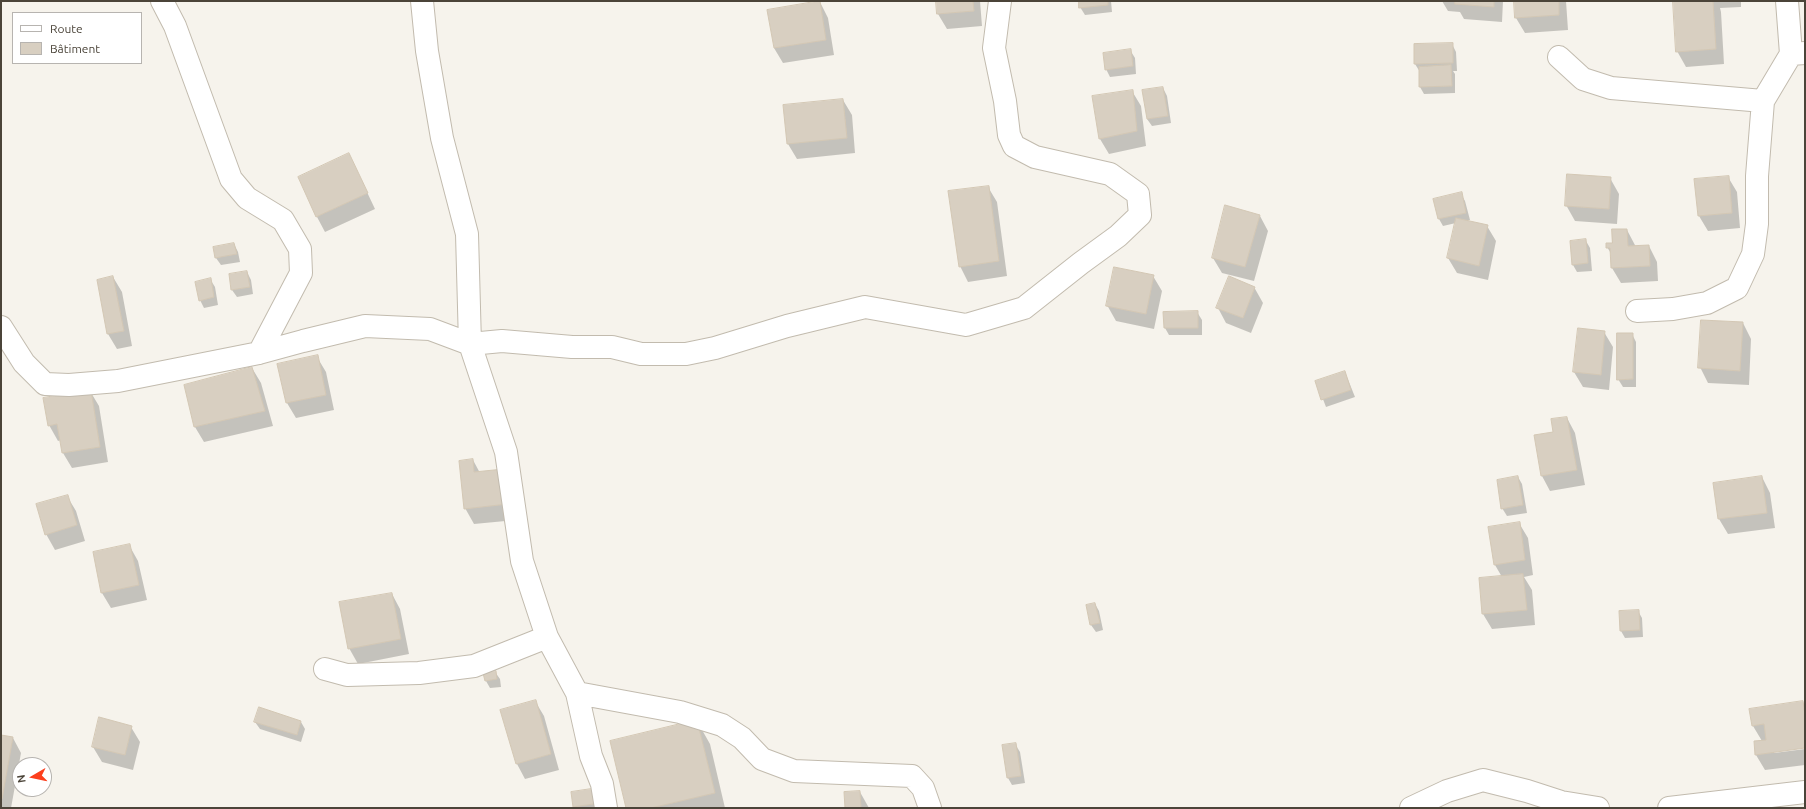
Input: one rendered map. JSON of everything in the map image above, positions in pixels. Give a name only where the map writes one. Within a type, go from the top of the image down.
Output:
[{"type":"street","points":[[162,1],[175,26],[231,179],[247,198],[283,220],[300,249],[301,273],[259,353]]},
{"type":"street","points":[[422,1],[427,51],[442,138],[468,234],[470,344],[506,452],[522,561],[547,637],[577,694],[591,756],[602,784],[606,808]]},
{"type":"street","points":[[1,327],[24,363],[44,384],[69,385],[118,381],[259,353],[303,340],[365,326],[430,329],[470,344],[502,341],[572,347],[612,347],[641,354],[686,354],[715,348],[806,321],[865,307],[966,325],[1024,308],[1070,271],[1118,236],[1140,215],[1138,194],[1110,174],[1035,157],[1014,146],[1009,135],[1005,101],[994,48],[1000,1]]},
{"type":"street","points":[[1637,311],[1673,309],[1707,303],[1737,288],[1753,254],[1757,224],[1757,176],[1763,101],[1798,54],[1787,1]]},
{"type":"street","points":[[1559,57],[1583,79],[1611,88],[1763,101]]},
{"type":"street","points":[[325,669],[346,675],[419,673],[474,666],[547,637]]},
{"type":"street","points":[[577,694],[680,712],[722,724],[742,738],[762,759],[794,771],[912,776],[923,788],[930,808]]},
{"type":"street","points":[[1411,808],[1447,791],[1483,780],[1527,791],[1561,802],[1598,808]]},
{"type":"street","points":[[1669,808],[1723,805],[1805,792]]},
{"type":"building","points":[[820,1],[826,40],[774,48],[767,10]]},
{"type":"building","points":[[936,1],[973,1],[974,11],[937,14]]},
{"type":"building","points":[[1079,1],[1108,1],[1108,5],[1079,8]]},
{"type":"building","points":[[1455,1],[1494,1],[1494,7],[1455,4]]},
{"type":"building","points":[[1514,1],[1559,1],[1559,15],[1515,18]]},
{"type":"building","points":[[1673,1],[1713,1],[1716,49],[1676,52]]},
{"type":"building","points":[[1453,43],[1453,63],[1414,64],[1414,44]]},
{"type":"building","points":[[1131,49],[1133,66],[1105,70],[1103,53]]},
{"type":"building","points":[[1451,65],[1452,86],[1419,87],[1419,67]]},
{"type":"building","points":[[1163,87],[1168,116],[1147,119],[1142,90]]},
{"type":"building","points":[[1133,90],[1137,131],[1099,139],[1092,96]]},
{"type":"building","points":[[843,99],[847,138],[787,144],[783,105]]},
{"type":"building","points":[[349,153],[368,193],[316,217],[298,177]]},
{"type":"building","points":[[1567,174],[1611,177],[1609,209],[1565,206]]},
{"type":"building","points":[[1729,176],[1732,213],[1698,216],[1694,179]]},
{"type":"building","points":[[989,186],[999,261],[959,267],[948,191]]},
{"type":"building","points":[[1462,192],[1466,213],[1438,219],[1433,199]]},
{"type":"building","points":[[1225,205],[1260,215],[1245,267],[1212,258]]},
{"type":"building","points":[[1456,218],[1488,225],[1479,266],[1447,258]]},
{"type":"building","points":[[1612,229],[1627,229],[1628,246],[1649,245],[1650,266],[1611,268],[1610,248],[1606,248],[1606,243],[1612,243]]},
{"type":"building","points":[[1586,239],[1588,263],[1572,265],[1570,241]]},
{"type":"building","points":[[234,243],[237,254],[215,258],[213,247]]},
{"type":"building","points":[[1114,267],[1154,275],[1146,314],[1106,306]]},
{"type":"building","points":[[247,271],[250,287],[231,290],[229,274]]},
{"type":"building","points":[[113,276],[124,331],[107,334],[97,280]]},
{"type":"building","points":[[1229,276],[1255,287],[1243,318],[1216,308]]},
{"type":"building","points":[[211,278],[214,297],[199,301],[195,282]]},
{"type":"building","points":[[1198,311],[1198,328],[1164,328],[1163,312]]},
{"type":"building","points":[[1701,320],[1743,322],[1740,371],[1698,368]]},
{"type":"building","points":[[1578,328],[1605,331],[1601,375],[1573,372]]},
{"type":"building","points":[[1617,333],[1633,333],[1633,379],[1617,380]]},
{"type":"building","points":[[318,355],[326,395],[286,403],[277,364]]},
{"type":"building","points":[[252,367],[265,411],[194,427],[184,385]]},
{"type":"building","points":[[1345,371],[1351,390],[1321,400],[1315,381]]},
{"type":"building","points":[[91,390],[100,447],[62,453],[57,424],[48,426],[43,398]]},
{"type":"building","points":[[1567,417],[1577,470],[1541,476],[1534,435],[1553,432],[1551,419]]},
{"type":"building","points":[[473,459],[474,472],[504,469],[508,504],[464,509],[459,461]]},
{"type":"building","points":[[1518,476],[1523,505],[1501,509],[1497,480]]},
{"type":"building","points":[[1762,476],[1767,513],[1718,519],[1713,483]]},
{"type":"building","points":[[68,495],[77,525],[45,535],[36,504]]},
{"type":"building","points":[[1520,522],[1525,560],[1494,565],[1488,527]]},
{"type":"building","points":[[130,544],[139,585],[101,593],[93,552]]},
{"type":"building","points":[[1523,574],[1527,610],[1482,614],[1479,578]]},
{"type":"building","points":[[392,593],[401,639],[348,649],[339,602]]},
{"type":"building","points":[[1095,603],[1100,623],[1090,625],[1086,605]]},
{"type":"building","points":[[1639,610],[1640,630],[1620,631],[1619,611]]},
{"type":"building","points":[[496,671],[497,679],[485,681],[483,673]]},
{"type":"building","points":[[536,700],[551,754],[516,764],[500,710]]},
{"type":"building","points":[[1803,701],[1805,715],[1805,748],[1755,755],[1754,741],[1766,740],[1764,724],[1752,726],[1749,709]]},
{"type":"building","points":[[259,707],[301,721],[297,735],[254,722]]},
{"type":"building","points":[[99,717],[132,726],[125,755],[92,747]]},
{"type":"building","points":[[697,720],[715,793],[651,808],[626,808],[610,741]]},
{"type":"building","points":[[1,735],[13,737],[2,799],[1,799]]},
{"type":"building","points":[[1016,743],[1021,776],[1007,778],[1002,745]]},
{"type":"building","points":[[598,788],[600,803],[573,807],[571,792]]},
{"type":"building","points":[[860,791],[861,808],[845,808],[844,792]]}]
